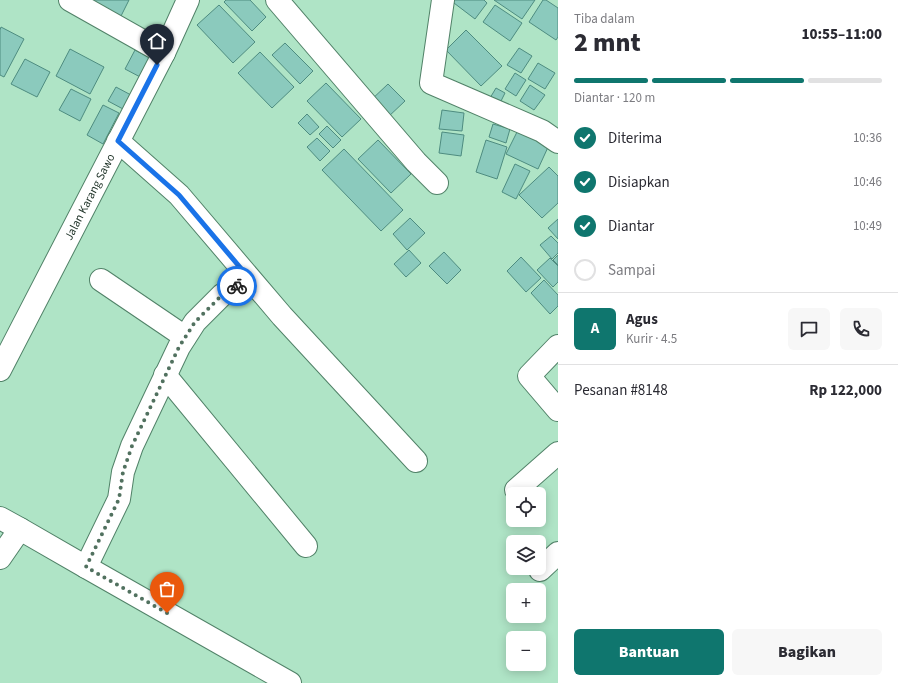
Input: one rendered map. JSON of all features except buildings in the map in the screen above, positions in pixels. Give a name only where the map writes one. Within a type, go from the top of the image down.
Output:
[{"type":"street","points":[[70,0],[164,53]]},
{"type":"street","name":"Jalan Karang Sawo","points":[[0,370],[164,53],[188,0]]},
{"type":"street","points":[[277,0],[416,162],[437,183]]},
{"type":"street","points":[[444,0],[431,83],[542,131],[558,142]]},
{"type":"street","points":[[118,141],[179,195],[282,316],[416,461]]},
{"type":"street","points":[[86,567],[119,499],[123,472],[132,446],[179,347],[195,322],[222,295],[249,278]]},
{"type":"street","points":[[101,280],[185,337]]},
{"type":"street","points":[[558,346],[529,376],[558,410]]},
{"type":"street","points":[[165,375],[306,546]]},
{"type":"street","points":[[519,487],[558,453]]},
{"type":"street","points":[[0,518],[290,683]]},
{"type":"street","points":[[0,558],[20,529]]},
{"type":"street","points":[[546,564],[558,553]]},
{"type":"way so far","points":[[167,613],[86,567],[119,499],[123,472],[132,446],[179,347],[195,322],[222,295],[237,286]]},
{"type":"route","points":[[157,65],[118,141],[179,195],[249,278],[237,286]]}]
